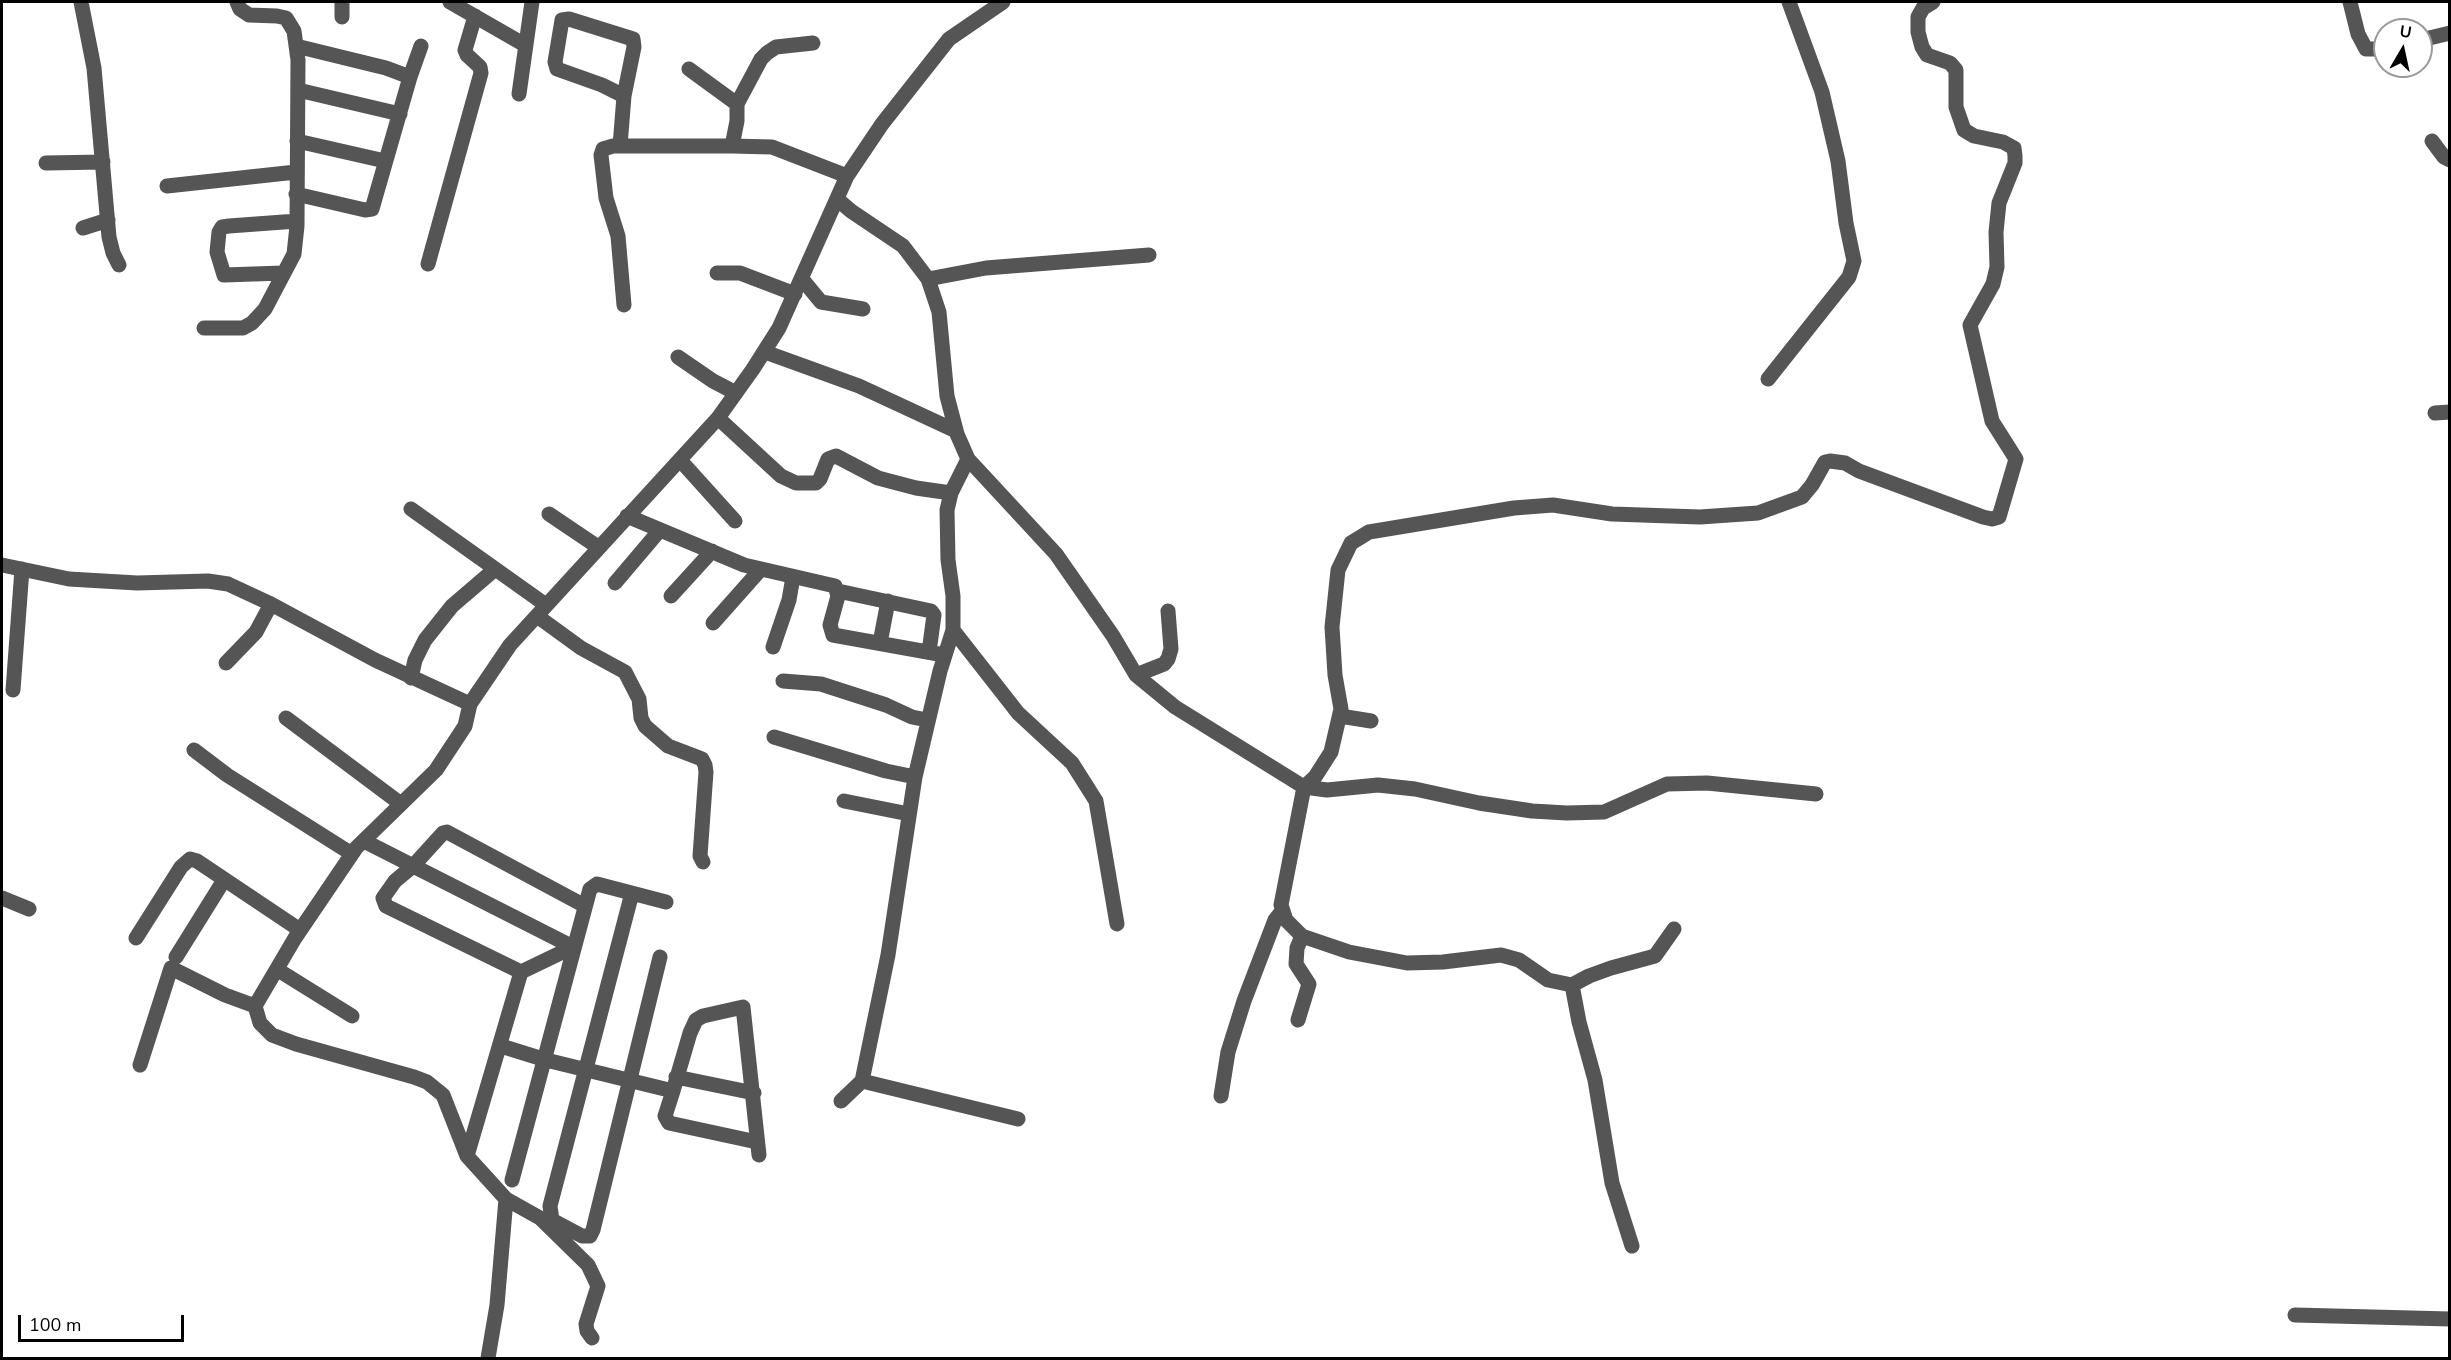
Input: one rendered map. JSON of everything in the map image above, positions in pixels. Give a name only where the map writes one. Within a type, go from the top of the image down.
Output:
[{"type":"street","points":[[81,2],[94,68],[112,253],[119,265]]},
{"type":"street","points":[[237,2],[240,9],[249,15],[286,18]]},
{"type":"street","points":[[204,328],[243,328],[252,323],[265,309],[294,254],[297,221],[298,90],[294,30],[286,18],[286,2]]},
{"type":"street","points":[[342,2],[342,17]]},
{"type":"street","points":[[450,2],[525,45]]},
{"type":"street","points":[[519,94],[532,2]]},
{"type":"street","points":[[592,1338],[587,1332],[586,1324],[598,1286],[588,1265],[540,1218],[506,1199],[467,1156],[448,1106],[435,1088],[414,1077],[296,1044],[272,1035],[260,1023],[255,1006],[300,930],[352,854],[423,784],[441,763],[465,726],[470,704],[510,645],[718,418],[736,393],[765,352],[802,279],[827,217],[864,148],[949,39],[1002,2]]},
{"type":"street","points":[[1768,379],[1849,278],[1854,261],[1846,223],[1838,161],[1822,92],[1790,2]]},
{"type":"street","points":[[1674,929],[1655,956],[1600,972],[1572,985],[1548,980],[1518,960],[1501,955],[1443,962],[1407,963],[1349,952],[1302,936],[1286,920],[1281,905],[1304,787],[1315,777],[1331,752],[1340,716],[1332,627],[1338,570],[1351,543],[1370,532],[1514,508],[1553,505],[1612,514],[1700,517],[1758,513],[1802,498],[1825,462],[1830,461],[1845,463],[1859,471],[1983,517],[1992,519],[1999,517],[2016,459],[1992,421],[1970,325],[1993,284],[1997,267],[1996,232],[1999,203],[2015,163],[2014,148],[2003,142],[1974,136],[1965,130],[1956,107],[1956,70],[1950,63],[1927,55],[1918,32],[1918,17],[1923,8],[1933,2]]},
{"type":"street","points":[[2350,2],[2358,34],[2366,49],[2373,49]]},
{"type":"street","points":[[428,264],[481,73],[478,64],[467,56],[465,50],[475,16]]},
{"type":"street","points":[[620,146],[624,96],[634,47],[633,39],[630,36],[569,19],[562,20],[555,62],[557,69],[602,85],[624,96]]},
{"type":"street","points":[[2433,37],[2450,33]]},
{"type":"street","points":[[732,146],[737,104],[760,59],[776,47],[813,44]]},
{"type":"street","points":[[296,46],[386,68],[410,77]]},
{"type":"street","points":[[296,194],[370,210],[421,46]]},
{"type":"street","points":[[689,69],[709,81],[737,104]]},
{"type":"street","points":[[298,90],[400,114]]},
{"type":"street","points":[[297,141],[385,161]]},
{"type":"street","points":[[2432,141],[2439,152],[2450,160]]},
{"type":"street","points":[[624,305],[618,236],[606,198],[601,155],[603,149],[620,146],[771,147],[847,176]]},
{"type":"street","points":[[46,163],[103,162]]},
{"type":"street","points":[[167,186],[296,172]]},
{"type":"street","points":[[837,199],[903,246],[913,256],[928,279],[939,312],[946,396],[968,459],[1056,554],[1113,636],[1136,675],[1175,707],[1304,787],[1327,790],[1378,785],[1415,789],[1500,806],[1567,813],[1604,812],[1667,784],[1707,783],[1816,794]]},
{"type":"street","points":[[82,228],[108,220]]},
{"type":"street","points":[[284,273],[224,275],[217,252],[219,232],[222,227],[297,221]]},
{"type":"street","points":[[928,279],[986,268],[1149,255]]},
{"type":"street","points":[[717,273],[740,273],[795,294]]},
{"type":"street","points":[[802,279],[821,302],[863,309]]},
{"type":"street","points":[[765,352],[859,386],[956,430]]},
{"type":"street","points":[[678,357],[713,381],[736,393]]},
{"type":"street","points":[[718,418],[781,476],[796,483],[816,483],[828,459],[836,456],[878,478],[916,488],[951,493]]},
{"type":"street","points":[[937,654],[952,630],[953,596],[947,540],[947,510],[951,493],[968,459]]},
{"type":"street","points":[[680,460],[735,521]]},
{"type":"street","points":[[411,509],[494,570],[542,610],[581,648],[625,672],[639,699],[641,718],[645,726],[668,746],[702,759],[706,772],[700,856],[703,862]]},
{"type":"street","points":[[549,514],[598,548]]},
{"type":"street","points":[[627,516],[744,565],[835,586],[838,591],[830,625],[833,635],[937,654]]},
{"type":"street","points":[[615,583],[660,530]]},
{"type":"street","points":[[671,596],[712,551]]},
{"type":"street","points":[[2,565],[69,579],[107,582],[207,581],[228,584],[271,604],[337,641],[411,678],[470,704]]},
{"type":"street","points":[[13,690],[22,569]]},
{"type":"street","points":[[713,623],[761,569]]},
{"type":"street","points":[[411,678],[415,660],[425,639],[452,606],[494,570]]},
{"type":"street","points":[[767,645],[784,616],[793,577]]},
{"type":"street","points":[[838,591],[931,611],[934,615],[937,654],[915,777],[888,955],[862,1082],[841,1101]]},
{"type":"street","points":[[880,643],[888,601]]},
{"type":"street","points":[[226,663],[256,632],[271,604]]},
{"type":"street","points":[[1136,675],[1164,664],[1168,658],[1170,633],[1168,611]]},
{"type":"street","points":[[952,630],[1018,713],[1072,763],[1096,801],[1117,924]]},
{"type":"street","points":[[783,681],[821,684],[886,705],[912,717],[927,720]]},
{"type":"street","points":[[1340,716],[1371,721]]},
{"type":"street","points":[[286,718],[401,804]]},
{"type":"street","points":[[774,737],[886,771],[915,777]]},
{"type":"street","points":[[194,750],[227,775],[352,854]]},
{"type":"street","points":[[844,801],[909,814]]},
{"type":"street","points":[[521,972],[384,904],[384,895],[443,833],[447,832],[585,906]]},
{"type":"street","points":[[364,841],[573,947]]},
{"type":"street","points":[[136,938],[185,861],[190,859],[300,930]]},
{"type":"street","points":[[176,957],[224,880]]},
{"type":"street","points":[[512,1180],[590,889],[595,885],[666,902]]},
{"type":"street","points":[[632,893],[549,1212],[555,1223],[582,1236],[590,1236],[593,1230],[660,957]]},
{"type":"street","points":[[2,898],[29,909]]},
{"type":"street","points":[[1221,1096],[1228,1053],[1244,1001],[1275,920],[1282,910]]},
{"type":"street","points":[[1298,1020],[1309,984],[1296,964],[1297,948],[1302,936]]},
{"type":"street","points":[[467,1156],[521,972],[573,947]]},
{"type":"street","points":[[140,1065],[171,968],[225,995],[255,1006]]},
{"type":"street","points":[[278,970],[352,1016]]},
{"type":"street","points":[[1572,985],[1579,1022],[1595,1080],[1612,1183],[1632,1246]]},
{"type":"street","points":[[742,1006],[745,1009],[754,1093],[758,1149],[669,1123],[665,1116],[696,1020],[742,1006]]},
{"type":"street","points":[[501,1046],[546,1060],[629,1079],[754,1093]]},
{"type":"street","points":[[862,1082],[1018,1119]]},
{"type":"street","points":[[488,1359],[497,1305],[506,1199]]},
{"type":"street","points":[[2295,1315],[2450,1319]]}]
